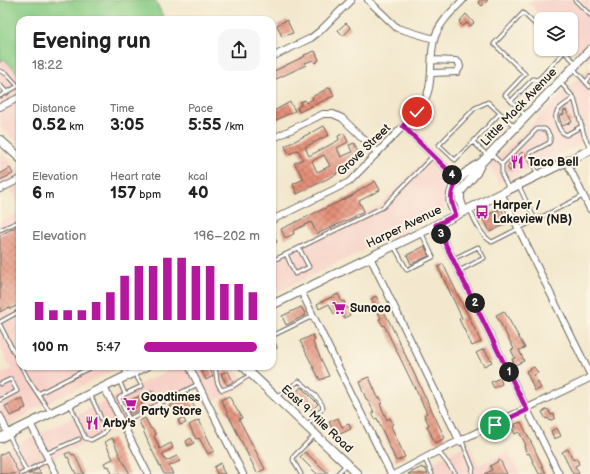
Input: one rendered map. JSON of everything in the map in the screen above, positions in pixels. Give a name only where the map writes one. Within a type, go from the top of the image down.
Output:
[{"type":"main road","name":"Little Mack Avenue","points":[[463,212],[460,192],[476,173],[481,163],[590,50]]},
{"type":"main road","points":[[0,140],[16,154]]},
{"type":"main road","name":"Harper Avenue","points":[[276,302],[590,149]]},
{"type":"main road","name":"Little Mack Avenue","points":[[463,212],[451,204],[452,191],[458,180],[471,168],[481,163]]},
{"type":"main road","points":[[0,438],[139,370]]},
{"type":"main road","name":"East 9 Mile Road","points":[[250,370],[276,397],[357,474]]},
{"type":"street","points":[[276,55],[311,38],[351,0]]},
{"type":"street","points":[[368,0],[398,28],[434,39]]},
{"type":"street","name":"Grove Street","points":[[276,218],[346,184],[419,110],[429,91],[432,73],[434,39],[443,22],[464,0]]},
{"type":"street","points":[[432,60],[456,61],[460,67],[457,72],[432,73]]},
{"type":"street","points":[[0,107],[16,99]]},
{"type":"street","points":[[276,137],[323,114],[333,114],[342,118],[378,152]]},
{"type":"street","points":[[403,126],[458,180]]},
{"type":"street","points":[[566,161],[590,209]]},
{"type":"street","points":[[0,189],[16,181]]},
{"type":"street","points":[[501,193],[590,374]]},
{"type":"street","points":[[436,225],[559,474]]},
{"type":"street","points":[[370,257],[461,441]]},
{"type":"street","points":[[301,291],[391,474]]},
{"type":"street","points":[[191,370],[243,474]]},
{"type":"street","points":[[395,474],[438,451],[527,410],[590,378]]},
{"type":"street","points":[[104,388],[148,474]]},
{"type":"street","points":[[0,416],[8,434]]},
{"type":"street","points":[[30,423],[56,474]]},
{"type":"lane","points":[[575,0],[590,15]]},
{"type":"lane","points":[[578,3],[581,0]]},
{"type":"lane","points":[[534,23],[523,13],[494,44],[525,74],[534,79]]},
{"type":"lane","points":[[511,101],[534,79],[537,80],[541,77],[557,56]]},
{"type":"lane","points":[[566,56],[590,87]]},
{"type":"lane","points":[[0,70],[7,74],[16,84]]},
{"type":"lane","points":[[525,74],[505,95],[526,116]]},
{"type":"lane","points":[[586,82],[590,77]]},
{"type":"lane","points":[[560,82],[574,98],[590,149]]},
{"type":"lane","points":[[0,85],[7,93]]},
{"type":"lane","points":[[0,96],[16,87]]},
{"type":"lane","points":[[574,98],[558,110],[555,116],[561,132],[566,135],[582,126]]},
{"type":"lane","points":[[500,113],[455,160],[440,145],[475,108],[488,102],[516,127]]},
{"type":"lane","points":[[509,189],[502,175],[502,164],[537,129],[545,129],[551,139],[549,143],[530,153],[529,156],[538,175]]},
{"type":"lane","points":[[473,142],[502,164]]},
{"type":"lane","points":[[276,259],[383,207],[433,156]]},
{"type":"lane","points":[[518,185],[535,220]]},
{"type":"lane","points":[[463,212],[492,242],[583,196]]},
{"type":"lane","points":[[0,230],[16,223]]},
{"type":"lane","points":[[394,245],[407,270],[434,257],[421,232]]},
{"type":"lane","points":[[286,254],[295,274],[309,268],[299,248]]},
{"type":"lane","points":[[453,259],[478,248],[484,258],[459,271]]},
{"type":"lane","points":[[0,322],[16,313]]},
{"type":"lane","points":[[276,334],[313,316]]},
{"type":"lane","points":[[0,325],[16,355]]},
{"type":"lane","points":[[24,370],[51,413]]},
{"type":"lane","points":[[38,394],[85,370]]},
{"type":"lane","points":[[126,370],[142,386],[119,398],[129,419]]},
{"type":"lane","points":[[215,370],[216,379],[222,390],[246,379],[249,370]]},
{"type":"lane","points":[[0,384],[11,379],[17,391],[0,400]]},
{"type":"lane","points":[[119,380],[125,394]]},
{"type":"lane","points":[[276,397],[299,381],[317,398],[323,405],[322,410],[306,426]]},
{"type":"lane","points":[[122,422],[198,384]]},
{"type":"lane","points":[[70,404],[85,438],[91,440],[104,433],[106,429],[90,394]]},
{"type":"lane","points":[[8,434],[26,471]]},
{"type":"lane","points":[[301,474],[293,460],[294,456],[316,434]]},
{"type":"lane","points":[[21,474],[79,439]]},
{"type":"lane","points":[[461,441],[473,468],[472,474]]},
{"type":"lane","points":[[438,451],[456,474]]},
{"type":"lane","points":[[425,459],[432,474]]},
{"type":"lane","points":[[337,474],[347,464]]},
{"type":"shaded area","points":[[533,0],[590,0],[590,62],[578,51],[578,12],[538,12],[529,4]]},
{"type":"shaded area","points":[[3,59],[16,71],[16,141],[0,127],[0,62]]},
{"type":"shaded area","points":[[590,67],[590,139],[499,184],[490,165]]},
{"type":"shaded area","points":[[0,152],[16,167],[16,200],[10,187],[0,192]]},
{"type":"shaded area","points":[[428,156],[450,179],[443,212],[276,293],[276,256],[380,205]]},
{"type":"shaded area","points":[[16,214],[16,370],[115,370],[31,411],[29,415],[0,429],[0,375],[11,369],[0,347],[0,222]]},
{"type":"shaded area","points":[[169,370],[235,370],[249,384],[205,405],[196,387],[23,474],[0,474],[0,453]]},
{"type":"shaded area","points":[[469,444],[479,465],[509,451],[520,474],[435,474],[430,464]]},
{"type":"green space","points":[[0,0],[155,0],[163,16],[16,16],[16,71],[4,59],[0,62]]},
{"type":"building","points":[[480,0],[488,0],[482,6],[478,2]]},
{"type":"building","points":[[466,14],[474,23],[470,26],[467,23],[463,26],[459,22]]},
{"type":"building","points":[[287,20],[293,33],[282,37],[277,25]]},
{"type":"building","points":[[346,23],[351,28],[343,36],[338,30]]},
{"type":"building","points":[[315,51],[319,60],[315,63],[313,60],[305,63],[306,65],[276,79],[276,70],[305,56],[304,55]]},
{"type":"building","points":[[330,87],[334,96],[299,112],[297,107],[301,105],[300,102],[305,100],[306,103],[313,99],[312,97]]},
{"type":"building","points":[[290,102],[295,111],[276,120],[276,110]]},
{"type":"building","points":[[566,110],[572,122],[562,126],[559,116],[564,114],[563,111]]},
{"type":"building","points":[[324,126],[329,135],[305,147],[309,156],[339,140],[338,136],[344,133],[348,142],[337,148],[341,157],[352,152],[349,145],[354,143],[360,155],[351,160],[353,163],[344,167],[345,169],[336,173],[337,174],[297,194],[293,184],[304,179],[294,163],[303,159],[298,150],[289,154],[285,146]],"holes":[[[324,155],[330,166],[317,172],[312,161]]]},
{"type":"building","points":[[522,152],[525,155],[524,157],[510,171],[507,168],[510,165],[508,164]]},
{"type":"building","points":[[10,168],[13,174],[0,180],[0,174]]},
{"type":"building","points":[[375,181],[380,190],[359,201],[364,211],[317,234],[311,222],[293,231],[294,234],[285,238],[281,229],[353,195]]},
{"type":"building","points":[[501,208],[508,223],[490,232],[483,218]]},
{"type":"building","points":[[16,227],[16,306],[10,309],[9,307],[0,312],[0,235]]},
{"type":"building","points":[[425,246],[429,256],[411,264],[407,255]]},
{"type":"building","points":[[443,264],[481,342],[472,346],[459,319],[462,318],[438,267]]},
{"type":"building","points":[[338,294],[342,302],[344,301],[350,315],[344,318],[341,311],[334,314],[329,304],[319,309],[317,304]]},
{"type":"building","points":[[376,296],[445,438],[435,443],[427,426],[429,425],[424,415],[427,413],[384,325],[383,326],[379,319],[381,318],[371,299]]},
{"type":"building","points":[[301,307],[306,315],[286,325],[282,316]]},
{"type":"building","points":[[504,311],[525,348],[519,350],[524,361],[515,365],[512,359],[515,358],[511,350],[514,349],[496,315]]},
{"type":"building","points":[[313,335],[315,340],[313,342],[329,376],[320,380],[300,341]]},
{"type":"building","points":[[484,349],[492,362],[484,366],[476,353]]},
{"type":"building","points":[[534,367],[538,373],[534,375],[541,388],[535,391],[526,371]]},
{"type":"building","points":[[201,370],[210,370],[213,376],[206,380]]},
{"type":"building","points":[[228,371],[233,382],[227,385],[221,374]]},
{"type":"building","points":[[369,377],[378,398],[380,397],[382,403],[380,404],[387,420],[390,418],[393,424],[391,426],[405,457],[396,461],[377,418],[375,419],[372,413],[374,412],[366,399],[359,381]]},
{"type":"building","points":[[500,378],[502,384],[494,388],[491,382]]},
{"type":"building","points":[[301,387],[318,404],[312,410],[295,394]]},
{"type":"building","points":[[151,391],[154,397],[141,403],[143,408],[130,414],[125,403]]},
{"type":"building","points":[[187,393],[195,408],[186,413],[182,406],[172,411],[169,406],[180,400],[178,398]]},
{"type":"building","points":[[229,396],[242,418],[239,419],[265,469],[257,473],[221,400]]},
{"type":"building","points":[[22,398],[26,408],[10,416],[5,406]]},
{"type":"building","points":[[548,409],[551,415],[554,414],[555,418],[550,421],[548,418],[546,419],[542,412]]},
{"type":"building","points":[[145,418],[156,435],[154,436],[160,449],[171,443],[173,448],[162,454],[166,461],[177,456],[180,461],[169,466],[173,474],[164,474],[149,444],[139,421]]},
{"type":"building","points":[[183,418],[186,423],[180,425],[178,420]]},
{"type":"building","points":[[338,418],[342,427],[349,424],[351,429],[338,435],[335,428],[332,429],[329,422]]},
{"type":"building","points":[[199,420],[214,451],[208,454],[199,438],[196,439],[189,425]]},
{"type":"building","points":[[521,422],[546,474],[539,474],[529,453],[527,454],[524,446],[526,445],[519,432],[515,434],[512,428],[516,426],[515,424]]},
{"type":"building","points":[[557,428],[561,436],[554,439],[551,431]]},
{"type":"building","points":[[112,438],[130,474],[112,474],[109,466],[106,467],[104,463],[113,459],[105,442]]},
{"type":"building","points":[[191,438],[194,443],[188,446],[186,441]]},
{"type":"building","points":[[568,449],[573,460],[577,458],[579,464],[575,466],[579,474],[573,474],[562,452]]},
{"type":"building","points":[[7,451],[18,472],[14,474],[0,474],[0,455]]},
{"type":"building","points":[[70,452],[72,455],[74,454],[84,474],[76,474],[65,454]]},
{"type":"building","points":[[305,452],[329,474],[317,474],[300,457]]},
{"type":"building","points":[[500,460],[507,474],[484,474],[492,470],[490,466]]},
{"type":"building","points":[[221,463],[225,474],[217,474],[214,467]]},
{"type":"building","points":[[422,467],[423,469],[425,468],[428,474],[408,474]]},
{"type":"building","points":[[38,469],[41,474],[28,474]]},
{"type":"place","name":"Taco Bell","points":[[517,162]]},
{"type":"place","name":"Harper / Lakeview (NB)","points":[[482,212]]},
{"type":"place","name":"Sunoco","points":[[339,308]]},
{"type":"place","name":"Goodtimes Party Store","points":[[130,404]]},
{"type":"place","name":"Arby's","points":[[92,423]]},
{"type":"route","points":[[417,112],[403,126],[458,180],[452,191],[451,204],[456,215],[436,225],[527,410],[495,425]]}]
